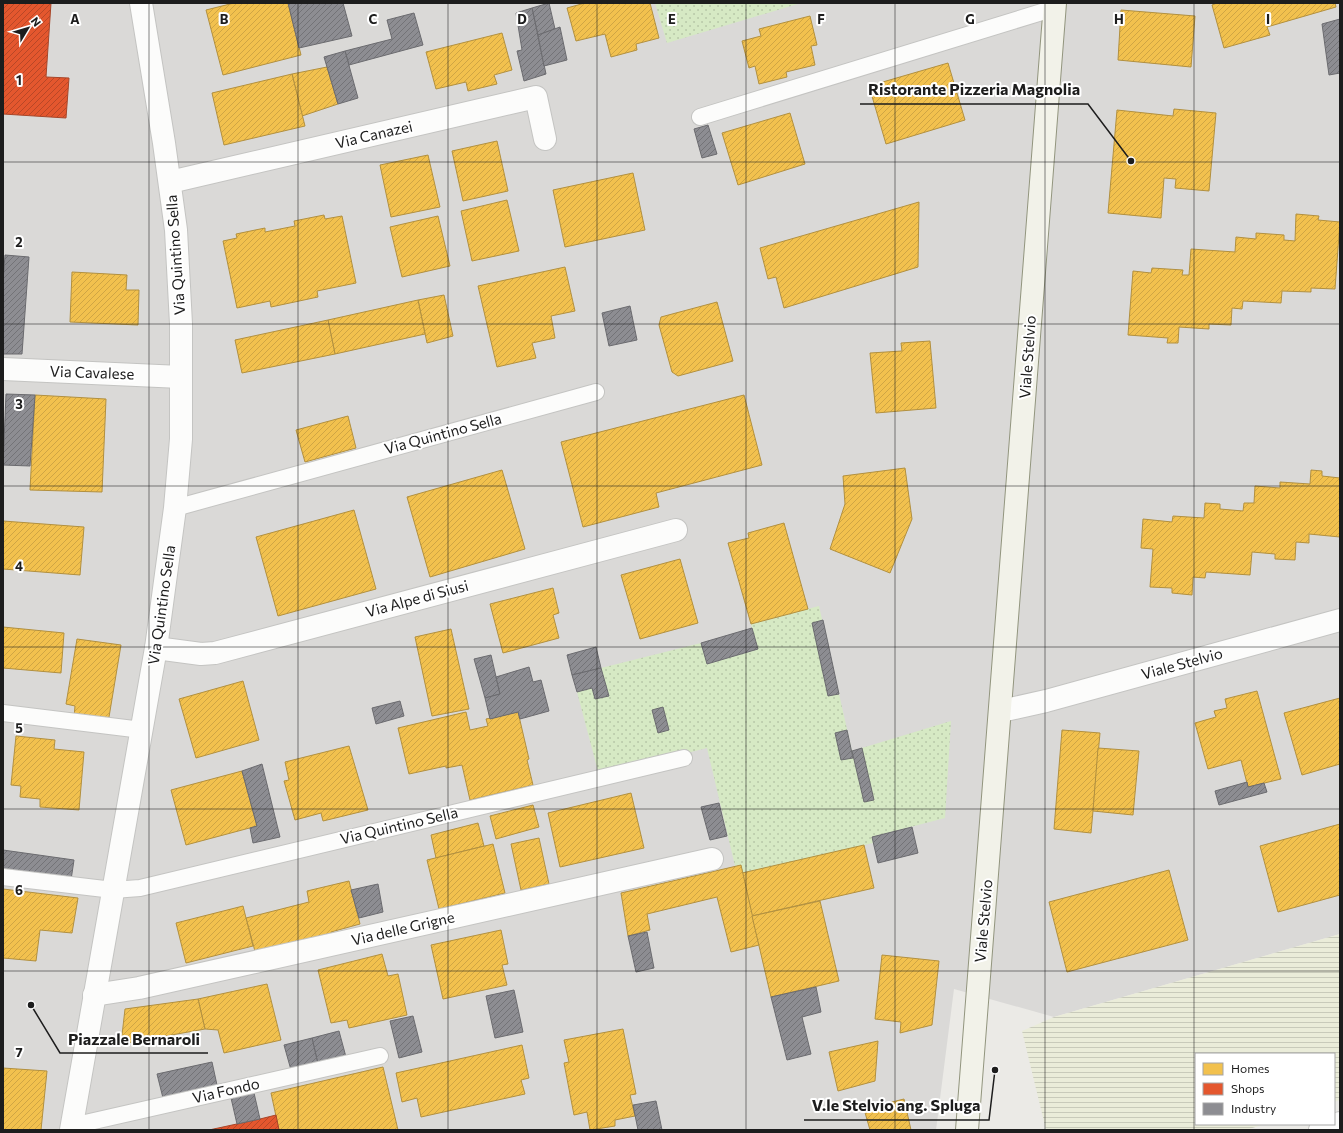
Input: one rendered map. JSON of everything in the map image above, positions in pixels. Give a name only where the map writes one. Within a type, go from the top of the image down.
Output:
[{"type":"street","name":"Via Quintino Sella","points":[[71,1128],[156,648],[175,508],[181,439],[178,277],[170,182],[141,3]]},
{"type":"street","name":"Viale Stelvio","points":[[967,1130],[1001,711],[1055,5]]},
{"type":"street","name":"Via Canazei","points":[[170,182],[536,97],[545,139]]},
{"type":"street","name":"Via Cavalese","points":[[3,369],[181,376]]},
{"type":"street","name":"Via Alpe di Siusi","points":[[156,648],[201,654],[215,653],[676,530]]},
{"type":"street","name":"Viale Stelvio","points":[[1001,711],[1046,701],[1340,620]]},
{"type":"street","name":"Via delle Grigne","points":[[94,995],[138,988],[712,859]]},
{"type":"street","points":[[1320,1130],[1334,1125]]},
{"type":"lane","points":[[700,117],[1055,5]]},
{"type":"lane","name":"Via Quintino Sella","points":[[175,508],[596,392]]},
{"type":"lane","points":[[3,713],[142,730]]},
{"type":"lane","name":"Via Quintino Sella","points":[[113,890],[140,888],[684,758]]},
{"type":"lane","points":[[3,877],[113,890]]},
{"type":"lane","name":"Via Fondo","points":[[71,1128],[380,1056]]},
{"type":"shaded area","points":[[3,3],[1340,3],[1340,934],[1054,1017],[954,989],[936,1130],[3,1130]]},
{"type":"green space","points":[[655,3],[801,3],[667,43]]},
{"type":"green space","points":[[819,606],[852,751],[951,721],[945,818],[872,837],[873,843],[742,873],[741,865],[735,866],[707,748],[599,775],[577,692],[592,688],[596,699],[609,696],[601,668],[701,643],[708,664],[758,649],[751,624]]},
{"type":"green space","points":[[1340,934],[1340,1100],[1335,1102],[1335,1053],[1195,1053],[1195,1125],[1262,1125],[1246,1130],[1046,1130],[1022,1031],[1054,1017]]},
{"type":"building: Homes","points":[[234,3],[288,3],[301,55],[223,75],[206,10]]},
{"type":"building: Homes","points":[[585,3],[650,3],[659,38],[636,44],[637,50],[611,57],[605,34],[576,41],[567,8]]},
{"type":"building: Homes","points":[[1217,3],[1335,3],[1336,7],[1267,27],[1270,35],[1224,48],[1212,5]]},
{"type":"building: Homes","points":[[1121,10],[1195,16],[1191,67],[1118,60]]},
{"type":"building: Homes","points":[[810,16],[817,45],[811,46],[815,65],[786,72],[787,77],[759,84],[755,66],[749,68],[742,41],[761,36],[759,29]]},
{"type":"building: Homes","points":[[502,33],[512,70],[494,75],[497,84],[468,91],[466,82],[436,89],[426,52]]},
{"type":"building: Homes","points":[[948,63],[965,120],[886,144],[869,86]]},
{"type":"building: Homes","points":[[327,67],[338,104],[302,116],[292,74]]},
{"type":"building: Homes","points":[[292,74],[305,126],[224,145],[212,93]]},
{"type":"building: Homes","points":[[1174,109],[1216,113],[1209,191],[1175,188],[1176,179],[1164,178],[1161,218],[1108,213],[1117,110],[1173,116]]},
{"type":"building: Homes","points":[[790,113],[805,164],[738,185],[722,133]]},
{"type":"building: Homes","points":[[497,141],[508,191],[463,201],[452,151]]},
{"type":"building: Homes","points":[[428,155],[440,207],[391,217],[380,165]]},
{"type":"building: Homes","points":[[633,173],[645,230],[565,247],[553,190]]},
{"type":"building: Homes","points":[[507,200],[519,251],[472,261],[461,211]]},
{"type":"building: Homes","points":[[919,202],[918,267],[784,308],[776,277],[768,279],[760,248]]},
{"type":"building: Homes","points":[[1296,214],[1319,216],[1318,220],[1340,222],[1335,289],[1311,288],[1311,292],[1282,291],[1281,303],[1243,301],[1242,309],[1232,308],[1231,325],[1209,324],[1209,329],[1179,327],[1178,343],[1167,343],[1168,338],[1128,335],[1133,271],[1151,273],[1152,268],[1183,270],[1182,275],[1189,275],[1191,249],[1235,252],[1236,237],[1256,239],[1256,233],[1284,235],[1284,240],[1295,241]]},
{"type":"building: Homes","points":[[324,215],[325,219],[342,216],[356,283],[317,291],[318,297],[271,307],[270,301],[237,308],[223,241],[237,238],[236,234],[265,228],[265,232],[295,226],[294,221]]},
{"type":"building: Homes","points":[[438,216],[450,266],[402,277],[390,227]]},
{"type":"building: Homes","points":[[565,267],[575,311],[551,316],[555,338],[532,343],[536,358],[497,367],[478,286]]},
{"type":"building: Homes","points":[[72,272],[127,275],[126,290],[139,290],[138,325],[70,322]]},
{"type":"building: Homes","points":[[444,295],[453,336],[427,343],[418,300]]},
{"type":"building: Homes","points":[[418,300],[425,334],[335,354],[328,320]]},
{"type":"building: Homes","points":[[717,302],[733,361],[678,376],[672,372],[659,325],[661,317]]},
{"type":"building: Homes","points":[[328,320],[335,354],[242,373],[235,340]]},
{"type":"building: Homes","points":[[930,341],[936,408],[876,413],[870,353],[902,351],[901,343]]},
{"type":"building: Homes","points":[[35,395],[106,399],[102,492],[30,490]]},
{"type":"building: Homes","points":[[744,395],[762,465],[656,493],[659,507],[583,527],[561,442]]},
{"type":"building: Homes","points":[[348,416],[356,448],[305,462],[296,430]]},
{"type":"building: Homes","points":[[905,468],[912,519],[890,573],[830,549],[845,504],[843,476]]},
{"type":"building: Homes","points":[[502,470],[525,549],[430,577],[407,497]]},
{"type":"building: Homes","points":[[1311,470],[1322,471],[1322,476],[1340,478],[1340,537],[1309,534],[1309,543],[1296,542],[1295,560],[1275,559],[1275,554],[1252,552],[1250,575],[1206,572],[1205,578],[1193,577],[1192,595],[1172,593],[1172,588],[1150,587],[1153,549],[1141,548],[1143,519],[1172,522],[1173,516],[1204,518],[1205,503],[1220,504],[1220,509],[1243,511],[1244,503],[1254,503],[1255,486],[1280,488],[1280,482],[1310,484]]},
{"type":"building: Homes","points":[[354,510],[376,589],[278,616],[256,537]]},
{"type":"building: Homes","points":[[3,521],[84,527],[80,575],[3,569]]},
{"type":"building: Homes","points":[[784,523],[808,609],[751,624],[728,543],[749,538],[748,533]]},
{"type":"building: Homes","points":[[680,559],[698,623],[640,639],[621,575]]},
{"type":"building: Homes","points":[[553,588],[559,613],[553,615],[559,638],[503,653],[490,604]]},
{"type":"building: Homes","points":[[3,627],[64,633],[61,673],[3,668]]},
{"type":"building: Homes","points":[[451,629],[469,709],[432,716],[415,637]]},
{"type":"building: Homes","points":[[77,639],[121,645],[108,723],[74,717],[75,706],[66,704]]},
{"type":"building: Homes","points":[[243,681],[259,740],[196,758],[179,699]]},
{"type":"building: Homes","points":[[1257,691],[1281,779],[1248,787],[1241,760],[1208,769],[1195,723],[1216,717],[1214,711],[1227,708],[1225,699]]},
{"type":"building: Homes","points":[[1340,698],[1340,764],[1302,775],[1284,713]]},
{"type":"building: Homes","points":[[466,712],[470,730],[488,726],[486,719],[518,712],[529,759],[527,760],[533,785],[470,800],[462,765],[446,768],[446,766],[409,774],[398,728]]},
{"type":"building: Homes","points":[[1062,730],[1100,733],[1091,833],[1054,829]]},
{"type":"building: Homes","points":[[16,736],[55,740],[54,749],[84,752],[79,810],[40,807],[40,799],[20,797],[21,786],[11,785]]},
{"type":"building: Homes","points":[[349,746],[368,810],[323,821],[321,813],[295,820],[284,781],[289,780],[285,762]]},
{"type":"building: Homes","points":[[1098,748],[1139,751],[1133,815],[1093,811]]},
{"type":"building: Homes","points":[[242,771],[257,826],[186,845],[171,790]]},
{"type":"building: Homes","points":[[631,793],[644,848],[560,867],[548,813]]},
{"type":"building: Homes","points":[[533,805],[539,827],[496,839],[490,816]]},
{"type":"building: Homes","points":[[478,823],[484,846],[436,858],[431,835]]},
{"type":"building: Homes","points":[[1340,824],[1340,895],[1278,912],[1260,846]]},
{"type":"building: Homes","points":[[539,838],[549,884],[521,890],[511,844]]},
{"type":"building: Homes","points":[[493,844],[505,893],[439,909],[427,860]]},
{"type":"building: Homes","points":[[864,845],[874,888],[752,916],[742,873]]},
{"type":"building: Homes","points":[[741,865],[759,945],[731,952],[717,897],[647,914],[650,930],[628,936],[621,893]]},
{"type":"building: Homes","points":[[1169,870],[1188,940],[1067,972],[1049,902]]},
{"type":"building: Homes","points":[[349,881],[360,924],[331,932],[332,936],[256,955],[246,918],[309,902],[307,891]]},
{"type":"building: Homes","points":[[3,889],[78,898],[72,933],[40,930],[36,961],[3,958]]},
{"type":"building: Homes","points":[[820,901],[839,981],[771,997],[752,916]]},
{"type":"building: Homes","points":[[243,906],[253,946],[186,963],[176,923]]},
{"type":"building: Homes","points":[[501,930],[508,964],[502,965],[507,985],[443,999],[431,945]]},
{"type":"building: Homes","points":[[382,954],[388,976],[398,974],[407,1015],[349,1028],[347,1020],[331,1023],[318,970]]},
{"type":"building: Homes","points":[[882,955],[939,961],[932,1025],[900,1033],[901,1022],[875,1019]]},
{"type":"building: Homes","points":[[267,984],[281,1040],[224,1053],[218,1030],[205,1029],[198,999]]},
{"type":"building: Homes","points":[[198,999],[205,1029],[121,1044],[125,1009]]},
{"type":"building: Homes","points":[[623,1029],[636,1094],[630,1095],[635,1116],[615,1120],[615,1126],[590,1130],[587,1112],[574,1115],[564,1063],[569,1062],[564,1040]]},
{"type":"building: Homes","points":[[878,1041],[875,1081],[838,1091],[829,1052]]},
{"type":"building: Homes","points":[[522,1045],[529,1078],[521,1080],[525,1094],[421,1117],[417,1098],[402,1102],[396,1073]]},
{"type":"building: Homes","points":[[383,1067],[398,1130],[279,1130],[271,1093]]},
{"type":"building: Homes","points":[[3,1068],[47,1071],[41,1130],[3,1130]]},
{"type":"building: Homes","points":[[904,1099],[911,1130],[870,1130],[864,1109]]},
{"type":"building: Shops","points":[[3,3],[51,3],[46,77],[69,78],[66,118],[3,114]]},
{"type":"building: Shops","points":[[276,1115],[279,1130],[209,1130],[260,1119]]},
{"type":"building: Industry","points":[[288,3],[343,3],[352,36],[299,48]]},
{"type":"building: Industry","points":[[549,3],[555,29],[538,35],[532,8]]},
{"type":"building: Industry","points":[[532,8],[546,74],[524,81],[517,51],[522,50],[516,13]]},
{"type":"building: Industry","points":[[414,13],[423,45],[349,65],[345,51],[392,39],[387,20]]},
{"type":"building: Industry","points":[[1340,19],[1340,73],[1329,75],[1322,24]]},
{"type":"building: Industry","points":[[560,27],[567,60],[544,66],[538,35]]},
{"type":"building: Industry","points":[[345,51],[358,98],[338,104],[324,57]]},
{"type":"building: Industry","points":[[708,125],[717,154],[702,158],[694,129]]},
{"type":"building: Industry","points":[[5,255],[29,257],[22,354],[3,354],[3,281]]},
{"type":"building: Industry","points":[[630,306],[637,340],[609,346],[602,313]]},
{"type":"building: Industry","points":[[6,394],[35,395],[30,466],[3,465]]},
{"type":"building: Industry","points":[[823,620],[839,694],[828,696],[812,623]]},
{"type":"building: Industry","points":[[752,628],[758,649],[707,664],[701,643]]},
{"type":"building: Industry","points":[[596,647],[601,668],[572,675],[567,655]]},
{"type":"building: Industry","points":[[491,655],[500,694],[485,698],[474,659]]},
{"type":"building: Industry","points":[[529,667],[533,682],[541,680],[549,711],[520,719],[518,712],[490,719],[485,698],[500,694],[496,677]]},
{"type":"building: Industry","points":[[601,668],[609,696],[595,699],[592,688],[577,692],[572,675]]},
{"type":"building: Industry","points":[[400,701],[404,716],[376,724],[372,708]]},
{"type":"building: Industry","points":[[663,707],[669,730],[658,733],[652,710]]},
{"type":"building: Industry","points":[[847,730],[853,758],[841,760],[835,733]]},
{"type":"building: Industry","points":[[862,748],[874,800],[864,802],[852,751]]},
{"type":"building: Industry","points":[[262,764],[280,837],[253,843],[250,828],[257,826],[242,771]]},
{"type":"building: Industry","points":[[1247,782],[1248,787],[1264,783],[1267,792],[1219,805],[1215,791]]},
{"type":"building: Industry","points":[[719,803],[727,836],[710,840],[701,807]]},
{"type":"building: Industry","points":[[912,827],[918,853],[878,863],[872,837]]},
{"type":"building: Industry","points":[[3,850],[74,860],[71,880],[3,870]]},
{"type":"building: Industry","points":[[378,884],[383,912],[359,918],[351,890]]},
{"type":"building: Industry","points":[[647,932],[654,968],[636,972],[628,936]]},
{"type":"building: Industry","points":[[816,987],[821,1012],[802,1017],[811,1054],[787,1060],[771,997]]},
{"type":"building: Industry","points":[[514,990],[523,1032],[495,1038],[486,996]]},
{"type":"building: Industry","points":[[413,1016],[422,1052],[399,1058],[390,1021]]},
{"type":"building: Industry","points":[[339,1031],[346,1057],[318,1064],[312,1038]]},
{"type":"building: Industry","points":[[312,1038],[318,1064],[291,1070],[284,1045]]},
{"type":"building: Industry","points":[[212,1062],[217,1085],[163,1098],[157,1074]]},
{"type":"building: Industry","points":[[254,1093],[260,1119],[237,1124],[231,1098]]},
{"type":"building: Industry","points":[[656,1101],[662,1130],[638,1130],[633,1105]]},
{"type":"place","name":"Ristorante Pizzeria Magnolia","points":[[1131,161]]},
{"type":"place","name":"Piazzale Bernaroli","points":[[31,1005]]},
{"type":"place","name":"V.le Stelvio ang. Spluga","points":[[995,1070]]}]
